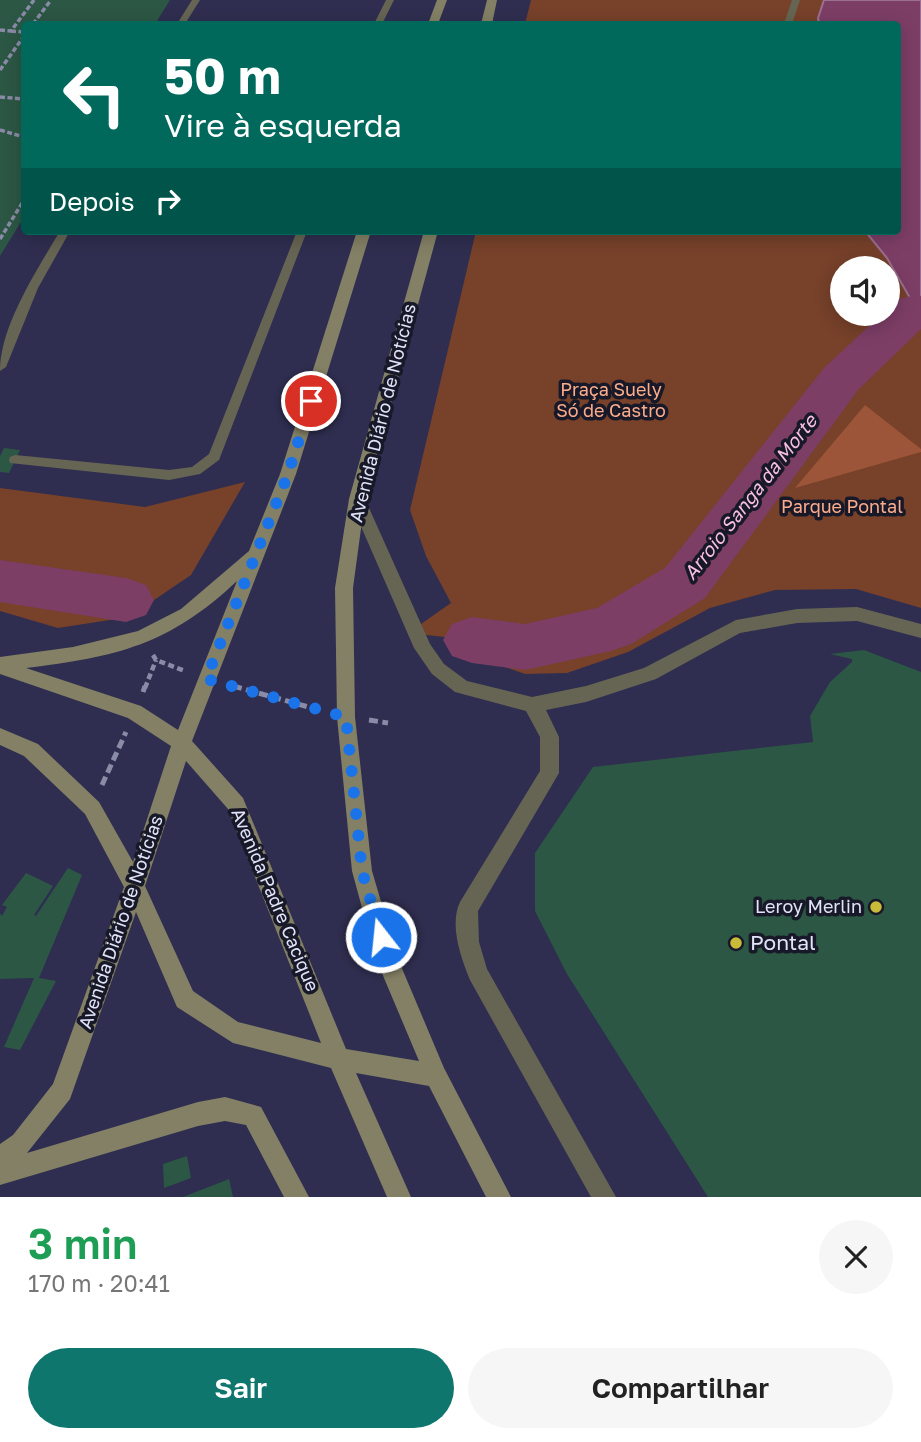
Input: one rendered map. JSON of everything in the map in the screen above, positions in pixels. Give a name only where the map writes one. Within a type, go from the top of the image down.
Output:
[{"type":"main road","points":[[434,21],[442,0]]},
{"type":"main road","points":[[487,21],[492,0]]},
{"type":"main road","name":"Avenida Diário de Notícias","points":[[0,1158],[21,1143],[62,1091],[135,886],[182,743],[288,474],[363,235]]},
{"type":"main road","name":"Avenida Diário de Notícias","points":[[429,235],[357,499],[344,588],[346,717],[362,871],[387,959],[436,1076],[499,1197]]},
{"type":"main road","points":[[0,665],[79,654],[139,638],[187,614],[256,554]]},
{"type":"main road","name":"Avenida Padre Cacique","points":[[0,665],[134,712],[182,743],[236,804],[357,1105],[400,1197]]},
{"type":"main road","points":[[0,736],[31,750],[92,808],[135,886],[185,999],[233,1032],[340,1059],[436,1076]]},
{"type":"main road","points":[[0,1173],[198,1114],[225,1109],[253,1115],[297,1197]]},
{"type":"street","points":[[357,499],[423,648],[438,669],[461,687],[532,705],[586,694],[650,674],[736,627],[797,616],[857,614],[921,631]]},
{"type":"street","points":[[532,705],[546,724],[553,748],[549,773],[467,909],[468,942],[478,973],[604,1197]]},
{"type":"lane","points":[[183,21],[196,0]]},
{"type":"lane","points":[[379,21],[389,0]]},
{"type":"lane","points":[[789,21],[796,0]]},
{"type":"lane","points":[[0,367],[32,288],[63,235]]},
{"type":"lane","points":[[15,460],[169,475],[195,471],[214,457],[300,235]]},
{"type":"path","points":[[11,31],[34,0]]},
{"type":"path","points":[[35,21],[51,0]]},
{"type":"path","points":[[0,30],[21,33]]},
{"type":"path","points":[[0,70],[21,38]]},
{"type":"path","points":[[0,97],[21,99]]},
{"type":"path","points":[[0,130],[21,136]]},
{"type":"path","points":[[0,239],[21,205]]},
{"type":"path","points":[[156,660],[206,679],[346,717],[388,723]]},
{"type":"green space","points":[[531,0],[824,0],[818,21],[526,21]]},
{"type":"green space","name":"Praça Suely Só de Castro","points":[[475,235],[868,235],[885,256],[830,256],[830,326],[900,326],[900,281],[921,317],[921,608],[856,589],[775,590],[710,608],[628,652],[567,673],[525,674],[480,658],[472,640],[408,633],[451,603],[426,556],[410,510]]},
{"type":"green space","points":[[245,482],[191,575],[129,617],[58,628],[0,611],[0,488],[145,507]]},
{"type":"shaded area","points":[[824,0],[921,0],[921,317],[900,281],[900,256],[885,256],[868,235],[901,235],[901,21],[818,21]]},
{"type":"shaded area","points":[[865,405],[921,449],[921,452],[795,488]]},
{"type":"building","points":[[0,0],[170,0],[157,21],[21,21],[21,222],[0,256]]},
{"type":"building","points":[[4,448],[20,450],[9,473],[0,472],[0,456]]},
{"type":"building","name":"Pontal","points":[[864,650],[921,672],[921,1197],[708,1197],[567,974],[535,911],[535,853],[593,767],[813,742],[810,716],[830,682],[852,662],[852,659],[830,654]]},
{"type":"building","points":[[68,868],[82,875],[39,978],[56,981],[20,1050],[4,1047],[34,978],[0,979],[0,914],[2,916],[7,907],[2,905],[26,873],[53,886],[34,915],[36,916]]},
{"type":"building","points":[[187,1156],[191,1178],[164,1188],[163,1164]]},
{"type":"building","points":[[229,1179],[233,1197],[183,1197]]},
{"type":"waterway","name":"Arroio Sanga da Morte","points":[[472,640],[525,647],[611,628],[685,583],[841,379],[915,309]]},
{"type":"waterway","name":"Arroio Sanga da Morte","points":[[0,581],[126,600]]},
{"type":"place","name":"Leroy Merlin","points":[[876,907]]},
{"type":"place","name":"Pontal","points":[[736,943]]},
{"type":"route","points":[[311,401],[288,474],[206,679],[346,717],[362,871],[381,937]]},
{"type":"park label","name":"Parque Pontal","points":[[842,507]]}]
